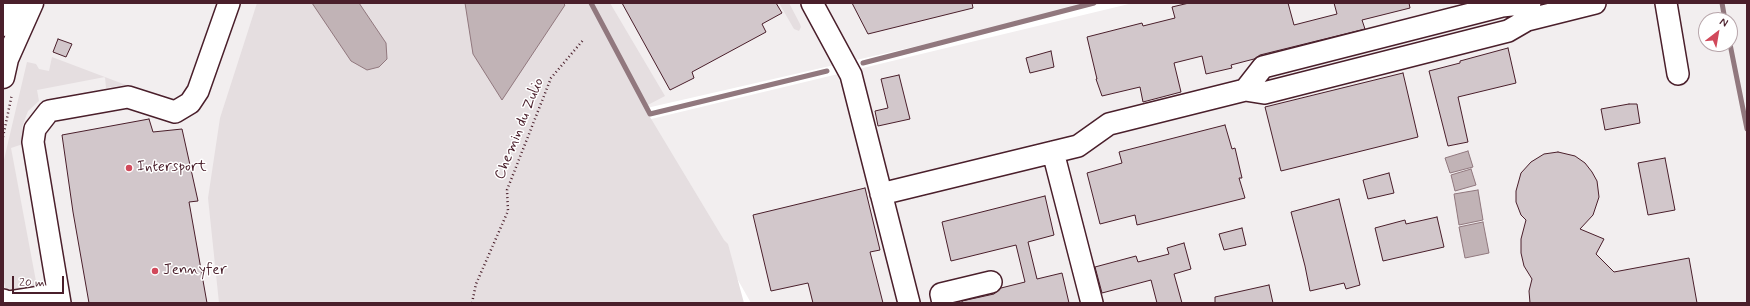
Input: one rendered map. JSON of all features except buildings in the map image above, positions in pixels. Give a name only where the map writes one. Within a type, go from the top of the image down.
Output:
[{"type":"main road","points":[[3,25],[13,3]]},
{"type":"main road","points":[[3,77],[7,59],[32,3]]},
{"type":"street","points":[[3,300],[8,302],[59,299],[33,142],[35,129],[49,111],[128,96],[175,112],[190,103],[198,91],[229,3]]},
{"type":"street","points":[[812,3],[850,75],[909,303]]},
{"type":"street","points":[[1244,90],[1263,67],[1502,6],[1530,3]]},
{"type":"street","points":[[881,194],[1078,146],[1109,124],[1244,90],[1264,93],[1508,31],[1528,20],[1595,3]]},
{"type":"street","points":[[1666,3],[1678,74]]},
{"type":"street","points":[[1053,152],[1092,303]]},
{"type":"street","points":[[943,303],[941,294],[991,282]]},
{"type":"path","name":"Chemin du Zulio","points":[[472,303],[476,284],[508,210],[507,190],[551,78],[584,39]]},
{"type":"shaded area","points":[[3,3],[264,3],[238,303],[3,303]]},
{"type":"shaded area","points":[[257,3],[610,3],[665,96],[644,107],[724,240],[728,244],[744,303],[219,303],[208,198],[220,118]]},
{"type":"shaded area","points":[[312,3],[359,3],[386,43],[387,59],[379,67],[367,70],[351,61]]},
{"type":"shaded area","points":[[465,3],[563,3],[565,5],[502,100],[473,54]]},
{"type":"shaded area","points":[[576,3],[1105,3],[638,110]]},
{"type":"shaded area","points":[[779,3],[789,3],[800,24],[801,27],[799,31],[794,29]]},
{"type":"shaded area","points":[[1133,3],[1747,3],[1747,303],[751,303],[647,120]]},
{"type":"shaded area","points":[[52,57],[105,77],[37,90],[39,101],[28,111],[22,127],[23,144],[11,148],[38,292],[7,293],[3,279],[3,164],[27,62],[36,64],[39,69],[49,71]]},
{"type":"shaded area","points":[[105,77],[126,85],[106,88]]},
{"type":"shaded area","points":[[1468,151],[1473,167],[1450,173],[1445,158]]},
{"type":"shaded area","points":[[1471,169],[1476,185],[1455,191],[1451,175]]},
{"type":"shaded area","points":[[1478,190],[1483,220],[1459,225],[1454,194]]},
{"type":"shaded area","points":[[1483,222],[1489,253],[1465,258],[1459,227]]},
{"type":"waterway","points":[[591,3],[650,114],[827,71]]},
{"type":"waterway","points":[[863,63],[1094,3]]},
{"type":"waterway","points":[[1722,3],[1724,12]]},
{"type":"waterway","points":[[1732,52],[1747,129]]},
{"type":"place","name":"Intersport","points":[[129,168]]},
{"type":"place","name":"Jennyfer","points":[[155,271]]}]
